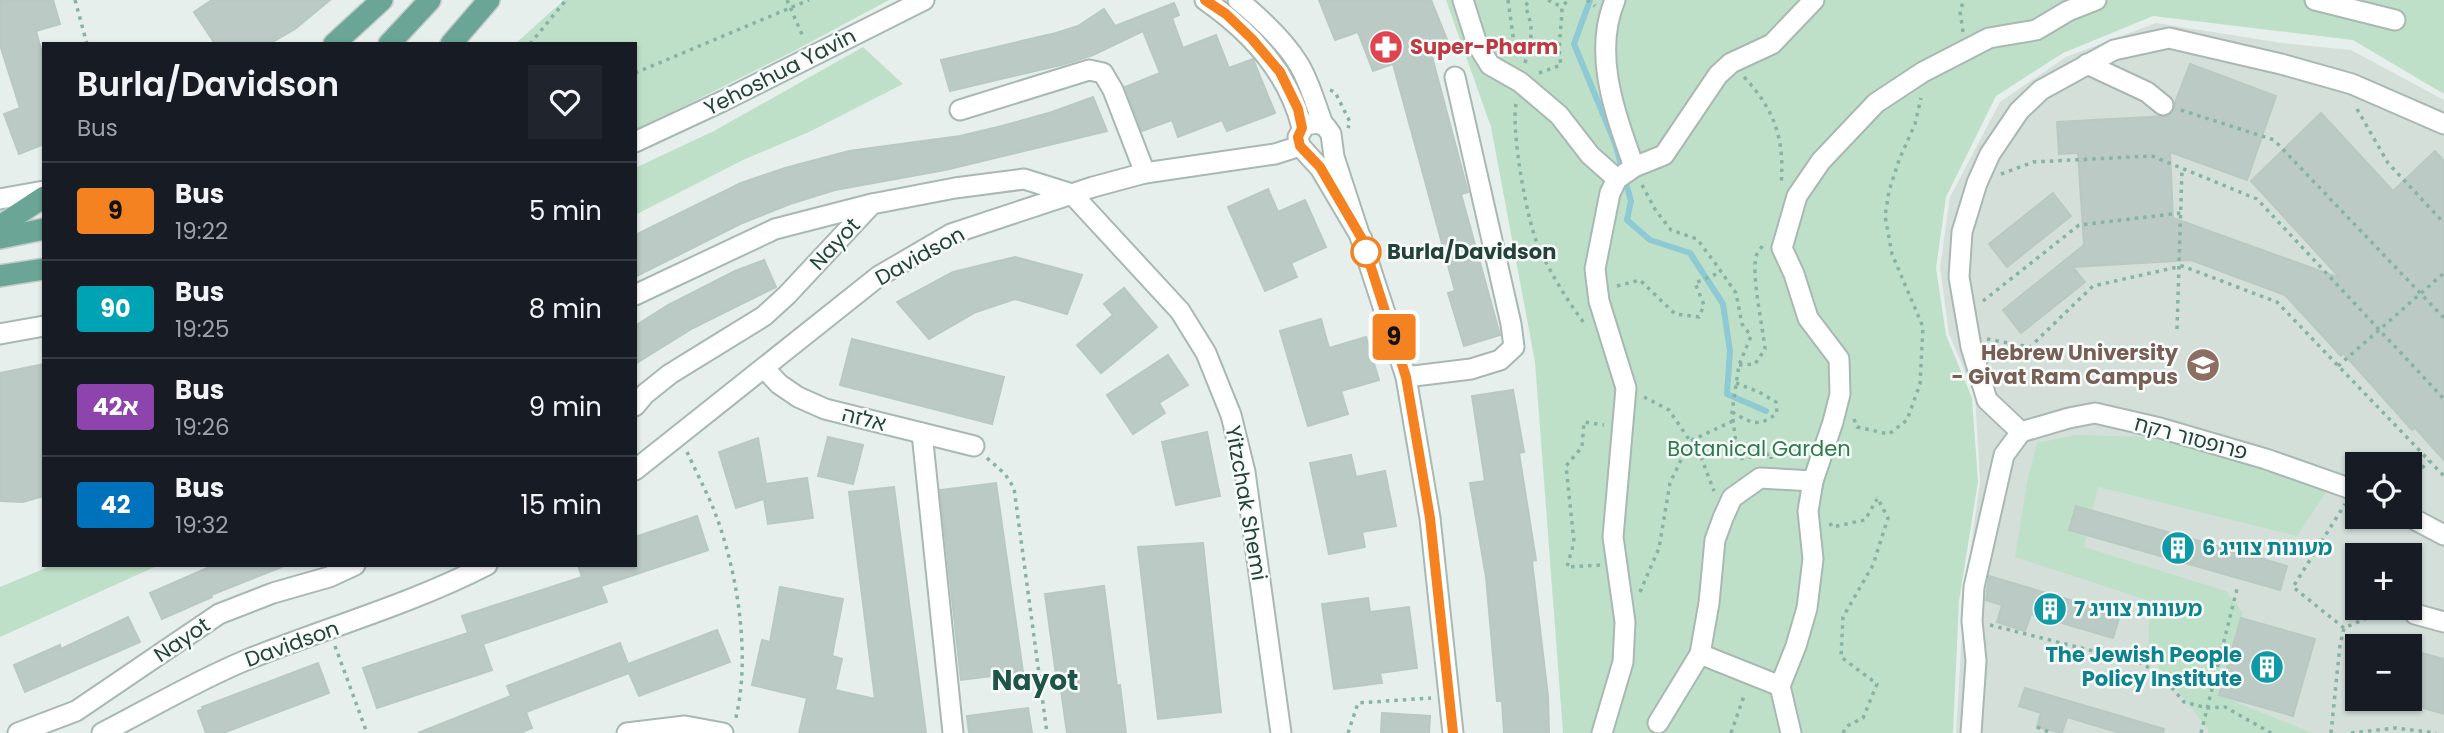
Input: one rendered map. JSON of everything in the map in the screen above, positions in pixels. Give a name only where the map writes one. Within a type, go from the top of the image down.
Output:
[{"type":"main road","points":[[336,42],[383,0]]},
{"type":"main road","points":[[391,42],[429,0]]},
{"type":"main road","points":[[452,42],[489,0]]},
{"type":"main road","points":[[0,226],[42,198]]},
{"type":"main road","points":[[0,237],[42,229]]},
{"type":"main road","points":[[0,276],[42,270]]},
{"type":"street","name":"Yehoshua Yavin","points":[[637,141],[924,0]]},
{"type":"street","points":[[1205,0],[1226,14],[1280,72],[1292,93],[1304,143],[1362,239]]},
{"type":"street","points":[[1238,0],[1268,27],[1298,63],[1322,124],[1329,130],[1406,377],[1430,518],[1453,733]]},
{"type":"street","points":[[1463,0],[1477,44],[1490,65],[1520,82],[1559,115],[1590,155],[1625,173]]},
{"type":"street","points":[[1615,0],[1606,37],[1611,101],[1625,173]]},
{"type":"street","points":[[1601,733],[1623,662],[1625,622],[1613,537],[1626,388],[1599,301],[1595,269],[1610,193],[1625,173],[1664,155],[1718,75],[1731,63],[1772,44],[1814,0]]},
{"type":"street","points":[[1791,733],[1780,686],[1807,608],[1813,559],[1808,511],[1813,481],[1840,394],[1839,359],[1808,318],[1794,274],[1782,248],[1797,196],[1821,161],[1876,103],[1923,72],[1989,38],[2036,30],[2068,11],[2096,0]]},
{"type":"street","points":[[2315,0],[2395,20]]},
{"type":"street","points":[[1971,733],[1976,661],[1972,621],[1974,587],[2004,454],[2021,432],[1987,400],[1966,326],[1959,276],[1962,232],[1977,183],[1990,154],[2020,111],[2041,90],[2114,50],[2169,38],[2342,81],[2444,124]]},
{"type":"street","points":[[2087,64],[2147,92],[2164,105]]},
{"type":"street","points":[[960,110],[1089,70],[1103,74],[1113,90],[1145,173]]},
{"type":"street","points":[[1406,377],[1471,369],[1500,360],[1514,347],[1455,78]]},
{"type":"street","points":[[1304,143],[1309,123],[1322,124]]},
{"type":"street","points":[[1304,143],[1323,154],[1331,143]]},
{"type":"street","name":"Davidson","points":[[637,468],[879,276],[951,234],[1145,173],[1275,154],[1304,143]]},
{"type":"street","name":"Nayot","points":[[637,404],[670,374],[764,316],[872,204],[955,188],[1024,179],[1072,194]]},
{"type":"street","points":[[0,199],[42,191]]},
{"type":"street","name":"Yitzchak Shemi","points":[[1072,194],[1180,311],[1206,353],[1231,415],[1245,472],[1281,733]]},
{"type":"street","points":[[637,294],[775,229],[872,204]]},
{"type":"street","points":[[0,334],[42,326]]},
{"type":"street","name":"אלזה","points":[[765,369],[797,397],[825,410],[974,446]]},
{"type":"street","name":"פרופסור רקח","points":[[2021,432],[2095,413],[2266,458],[2345,486]]},
{"type":"street","points":[[922,433],[953,733]]},
{"type":"street","points":[[1658,723],[1700,654],[1709,603],[1715,540],[1732,498],[1760,478],[1813,481]]},
{"type":"street","points":[[2422,523],[2444,535]]},
{"type":"street","name":"Nayot","points":[[18,733],[76,711],[219,614],[273,593],[330,577],[351,567]]},
{"type":"street","name":"Davidson","points":[[102,733],[240,663],[454,582],[483,567]]},
{"type":"street","points":[[2422,616],[2444,622]]},
{"type":"street","points":[[1700,654],[1780,686]]},
{"type":"street","points":[[627,733],[685,726],[729,727]]},
{"type":"path","points":[[75,0],[87,42]]},
{"type":"path","points":[[532,42],[566,0]]},
{"type":"path","points":[[788,0],[811,57]]},
{"type":"path","points":[[637,72],[809,0]]},
{"type":"path","points":[[1508,0],[1520,82]]},
{"type":"path","points":[[1530,0],[1525,6],[1533,24],[1532,37],[1514,113],[1517,148],[1532,228],[1539,248],[1586,325]]},
{"type":"path","points":[[1548,0],[1562,7]]},
{"type":"path","points":[[1520,82],[1561,65],[1557,45],[1562,29],[1562,7],[1568,0]]},
{"type":"path","points":[[1587,0],[1592,5]]},
{"type":"path","points":[[1964,0],[1960,11],[1965,49]]},
{"type":"path","points":[[1731,63],[1754,88],[1774,118],[1782,155],[1780,187]]},
{"type":"path","points":[[1840,394],[1857,427],[1889,434],[1907,420],[1920,384],[1923,327],[1892,254],[1885,216],[1889,191],[1899,160],[1915,124],[1923,72]]},
{"type":"path","points":[[2342,81],[2388,163],[2444,223]]},
{"type":"path","points":[[2164,105],[2274,140],[2444,318]]},
{"type":"path","points":[[1977,183],[2033,162],[2152,156],[2257,199],[2444,400]]},
{"type":"path","points":[[2177,329],[2182,169]]},
{"type":"path","points":[[1625,173],[1671,230],[1697,239],[1736,293],[1742,324],[1751,336],[1739,365],[1732,411],[1738,459],[1771,453],[1773,478]]},
{"type":"path","points":[[1966,326],[2079,225],[2181,213]]},
{"type":"path","points":[[1739,365],[1755,364],[1765,349],[1755,281],[1757,254],[1775,229],[1782,248]]},
{"type":"path","points":[[1966,326],[2030,346],[2093,286],[2179,267],[2277,302],[2444,476]]},
{"type":"path","points":[[1599,301],[1619,285],[1640,280],[1675,314],[1699,317],[1704,306],[1695,283],[1721,272]]},
{"type":"path","points":[[2338,366],[2444,273]]},
{"type":"path","points":[[1732,411],[1751,423],[1767,422],[1777,413],[1776,402],[1759,392],[1736,384]]},
{"type":"path","points":[[1626,388],[1669,410],[1701,457],[1723,518]]},
{"type":"path","points":[[1625,622],[1659,548],[1670,483],[1690,441],[1733,421]]},
{"type":"path","points":[[1616,565],[1567,567],[1574,542],[1566,466],[1582,447],[1584,422],[1623,428]]},
{"type":"path","points":[[679,436],[712,506],[729,555],[741,632],[743,670],[741,699],[729,727]]},
{"type":"path","points":[[974,446],[1005,474],[1013,488],[1047,733]]},
{"type":"path","points":[[2422,469],[2430,461]]},
{"type":"path","points":[[1832,527],[1865,520],[1877,498],[1888,518],[1873,565],[1843,617],[1841,657],[1877,684],[1863,718],[1847,726],[1843,733]]},
{"type":"path","points":[[2344,628],[2293,587],[2345,507]]},
{"type":"path","points":[[2201,733],[2238,585]]},
{"type":"path","points":[[2344,628],[2362,620]]},
{"type":"path","points":[[1972,621],[2141,663],[2161,675],[2183,702],[2207,708],[2225,707],[2272,733]]},
{"type":"path","points":[[2331,733],[2344,628]]},
{"type":"path","points":[[329,631],[367,733]]},
{"type":"path","points":[[1731,733],[1752,675]]},
{"type":"path","points":[[1348,733],[1358,703],[1451,697]]},
{"type":"path","points":[[2037,727],[2051,733]]},
{"type":"path","points":[[2351,733],[2396,728],[2436,733]]},
{"type":"shaded area","name":"Hebrew University - Givat Ram Campus","points":[[2156,23],[2282,43],[2351,50],[2444,100],[2444,733],[1956,733],[1964,598],[1980,481],[1975,396],[1949,334],[1940,268],[1950,197],[2000,102],[2066,57]]},
{"type":"green space","points":[[564,0],[889,0],[637,130],[637,42],[517,42]]},
{"type":"green space","name":"Botanical Garden","points":[[1446,0],[2444,0],[2444,94],[2353,40],[2153,16],[2063,53],[1996,96],[1946,197],[1936,268],[1946,335],[1972,398],[1978,482],[1959,601],[1953,733],[1563,733],[1535,362],[1491,127]]},
{"type":"green space","points":[[863,47],[903,84],[637,214],[637,167],[714,131]]},
{"type":"green space","points":[[2075,435],[2149,437],[2330,486],[2297,536],[2098,487],[2084,547],[2226,591],[2243,613],[2227,664],[2235,702],[2313,733],[2208,733],[2208,729],[2148,654],[2150,601],[2015,557],[2027,482],[2037,443]]},
{"type":"green space","points":[[48,567],[155,567],[0,637],[0,587]]},
{"type":"building","points":[[0,0],[53,0],[60,24],[36,31],[42,53],[42,145],[19,154],[4,114],[20,108],[0,45]]},
{"type":"building","points":[[212,0],[330,0],[295,29],[272,42],[214,42],[194,12]]},
{"type":"building","points":[[1319,0],[1431,0],[1448,42],[1430,49],[1468,192],[1461,194],[1500,335],[1464,346],[1448,293],[1455,291],[1393,64],[1373,71],[1358,32],[1335,40]]},
{"type":"building","points":[[1174,3],[1179,15],[1172,18],[1183,48],[1216,35],[1229,68],[1253,59],[1275,113],[1227,131],[1222,120],[1178,137],[1172,120],[1142,131],[1125,87],[1160,73],[1143,31],[1093,55],[1065,64],[950,91],[941,60],[1056,33],[1078,26],[1104,9],[1115,26]]},
{"type":"building","points":[[2190,64],[2276,96],[2247,180],[2170,152],[2173,218],[2340,278],[2251,181],[2321,113],[2393,191],[2435,151],[2444,161],[2444,460],[2415,428],[2412,430],[2343,353],[2341,356],[2285,295],[2191,260],[2073,267],[2085,282],[2021,333],[2003,310],[2084,245],[2078,153],[2059,154],[2057,122],[2169,116],[2175,108]]},
{"type":"building","points":[[1093,97],[1107,131],[945,170],[835,190],[740,224],[637,276],[637,234],[741,183],[849,151],[960,136],[1052,112]]},
{"type":"building","points":[[1268,189],[1278,212],[1305,200],[1326,247],[1291,263],[1297,277],[1265,291],[1228,207]]},
{"type":"building","points":[[2053,193],[2071,216],[2007,267],[1989,244]]},
{"type":"building","points":[[1015,257],[1082,275],[1067,314],[1015,299],[976,312],[929,339],[897,302],[953,272]]},
{"type":"building","points":[[764,260],[776,287],[693,328],[637,363],[637,325],[668,305],[735,271]]},
{"type":"building","points":[[1124,288],[1157,327],[1101,373],[1077,345],[1113,315],[1104,304]]},
{"type":"building","points":[[1321,319],[1329,348],[1366,337],[1379,380],[1341,391],[1348,414],[1308,426],[1280,331]]},
{"type":"building","points":[[852,339],[1004,377],[992,424],[840,385]]},
{"type":"building","points":[[1168,355],[1188,385],[1159,403],[1165,413],[1133,434],[1107,395]]},
{"type":"building","points":[[42,364],[42,497],[23,502],[0,501],[0,373]]},
{"type":"building","points":[[1513,390],[1524,452],[1519,453],[1536,560],[1532,561],[1548,696],[1549,733],[1504,733],[1502,701],[1497,701],[1486,577],[1470,483],[1485,481],[1472,396]]},
{"type":"building","points":[[1207,432],[1220,496],[1176,505],[1162,442]]},
{"type":"building","points":[[828,437],[863,445],[853,484],[818,476]]},
{"type":"building","points":[[758,438],[766,484],[807,478],[813,518],[768,524],[764,499],[736,508],[719,452]]},
{"type":"building","points":[[1351,455],[1356,477],[1385,471],[1396,526],[1362,532],[1365,547],[1329,554],[1310,463]]},
{"type":"building","points":[[996,483],[1023,672],[961,680],[940,490]]},
{"type":"building","points":[[894,487],[926,733],[799,733],[807,698],[752,685],[762,640],[770,642],[780,587],[843,599],[832,656],[842,659],[835,690],[875,699],[849,492]]},
{"type":"building","name":"מעונות צוויג 6","points":[[2076,506],[2287,566],[2280,590],[2069,530]]},
{"type":"building","points":[[697,516],[708,550],[601,586],[607,602],[483,644],[492,670],[377,708],[363,668],[468,633],[462,616],[582,577],[579,567],[637,567],[637,536]]},
{"type":"building","points":[[1203,543],[1221,712],[1158,719],[1138,547]]},
{"type":"building","points":[[209,567],[281,567],[211,595],[212,597],[162,619],[150,593]]},
{"type":"building","name":"מעונות צוויג 7","points":[[1989,576],[2120,615],[2113,638],[2031,614],[2025,631],[1997,622],[2002,605],[1986,600]]},
{"type":"building","points":[[1104,586],[1126,733],[1067,733],[1045,594]]},
{"type":"building","points":[[1368,598],[1370,612],[1409,607],[1417,668],[1380,673],[1382,683],[1334,689],[1322,604]]},
{"type":"building","points":[[128,617],[140,642],[25,692],[14,665],[60,645],[61,649]]},
{"type":"building","name":"The Jewish People Policy Institute","points":[[2241,618],[2315,639],[2293,716],[2219,695]]},
{"type":"building","points":[[717,630],[730,662],[639,696],[629,673],[526,712],[532,728],[520,733],[418,733],[511,696],[507,686],[620,643],[628,664]]},
{"type":"building","points":[[2422,653],[2444,659],[2444,714],[2422,708]]},
{"type":"building","points":[[318,663],[329,693],[223,733],[206,733],[198,711],[203,709],[202,707]]},
{"type":"building","points":[[2025,688],[2164,729],[2163,733],[2120,733],[2067,717],[2062,733],[2037,727],[2041,713],[2019,706]]},
{"type":"building","points":[[1028,708],[1032,733],[969,733],[967,716]]},
{"type":"building","points":[[1382,713],[1430,716],[1429,733],[1381,733]]},
{"type":"waterway","points":[[1590,0],[1574,44],[1615,143],[1631,201],[1627,220],[1650,240],[1690,253],[1723,304],[1730,351],[1727,394],[1766,411]]},
{"type":"bus line","name":"9","points":[[1205,0],[1226,14],[1280,72],[1298,109],[1302,128],[1298,142],[1320,167],[1362,239],[1406,377],[1430,518],[1453,733]]},
{"type":"place","name":"Super-Pharm","points":[[1386,47]]},
{"type":"place","name":"Burla/Davidson","points":[[1366,252]]},
{"type":"place","name":"Hebrew University - Givat Ram Campus","points":[[2203,365]]},
{"type":"place","name":"מעונות צוויג 6","points":[[2178,548]]},
{"type":"place","name":"מעונות צוויג 7","points":[[2050,609]]},
{"type":"place","name":"The Jewish People Policy Institute","points":[[2267,667]]},
{"type":"district","name":"Nayot","points":[[1035,680]]}]
